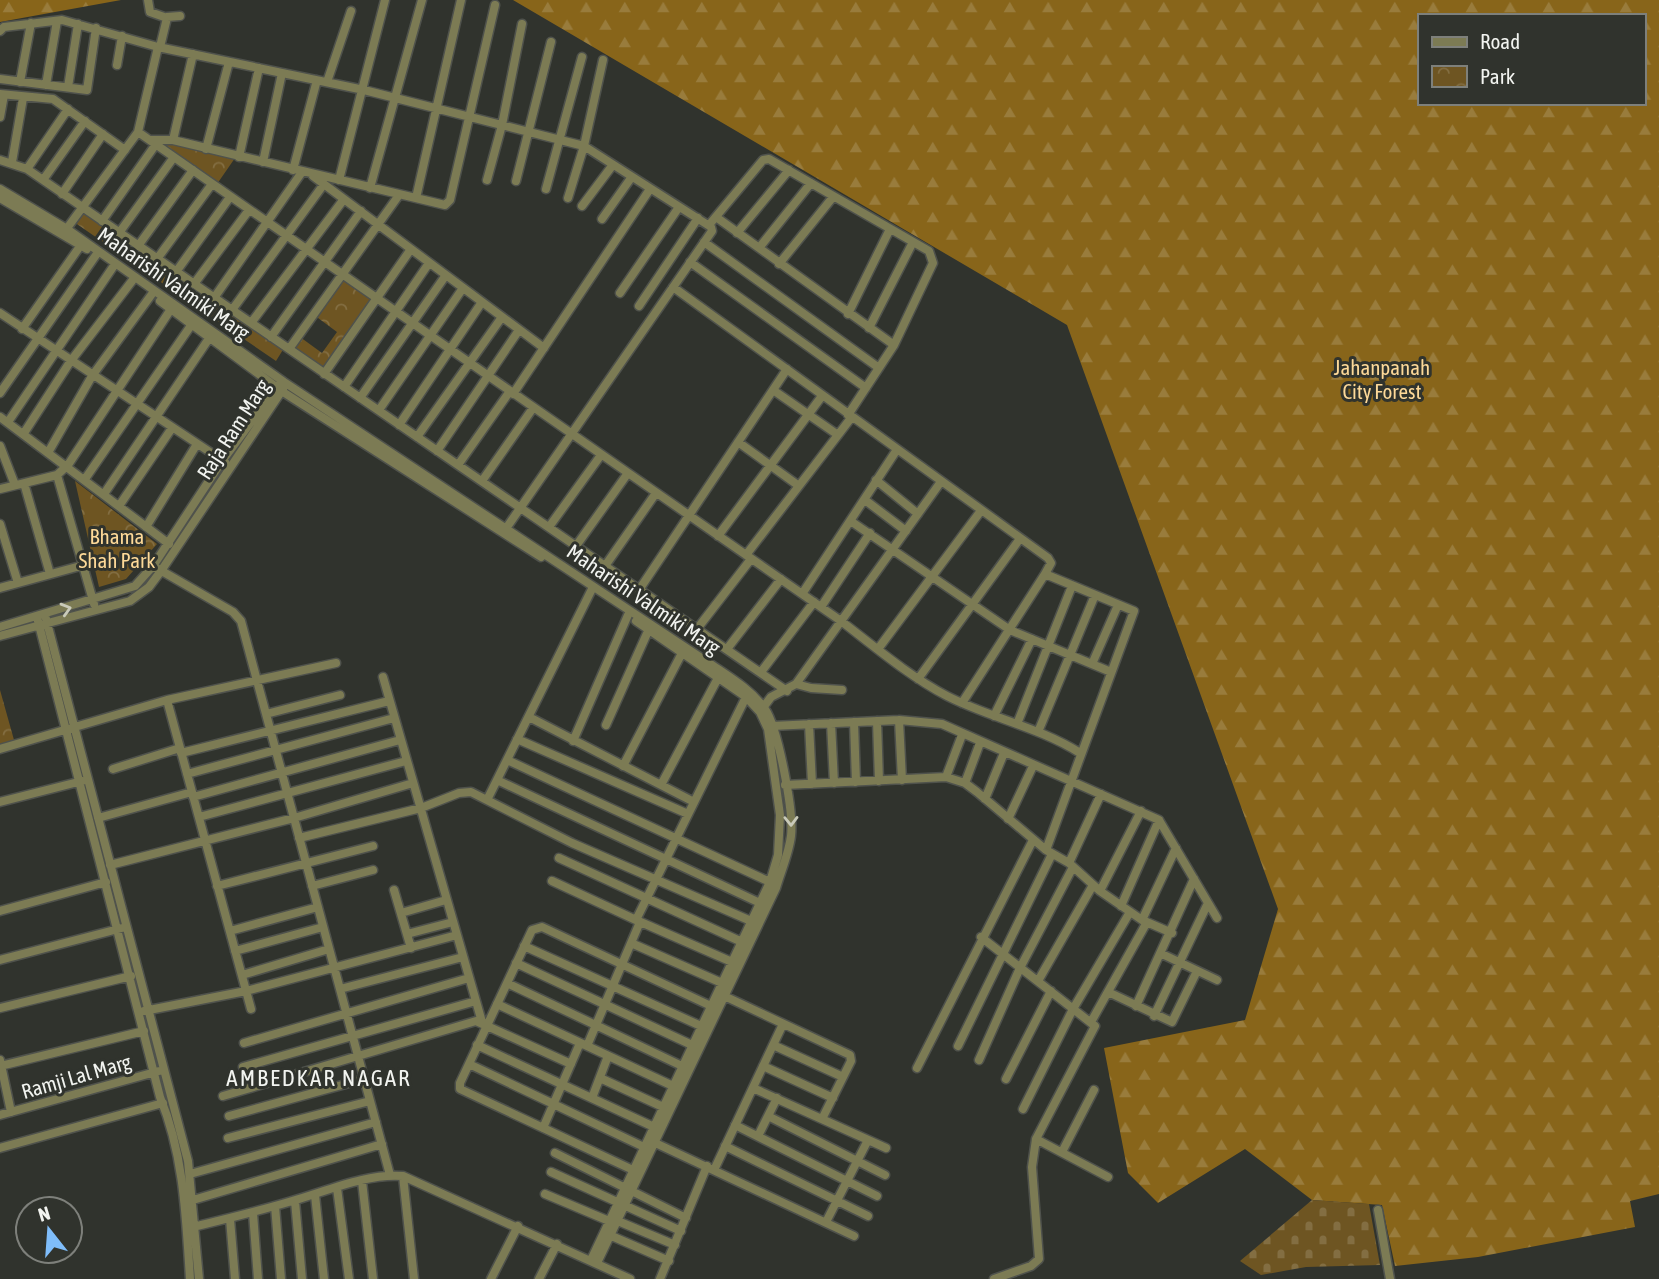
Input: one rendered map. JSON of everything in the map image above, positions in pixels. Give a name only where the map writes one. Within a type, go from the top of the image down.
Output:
[{"type":"street","points":[[148,0],[150,12],[167,17],[180,16]]},
{"type":"street","points":[[339,180],[385,0]]},
{"type":"street","points":[[370,188],[422,0]]},
{"type":"street","points":[[416,198],[461,0]]},
{"type":"street","points":[[153,142],[173,140],[400,195],[449,204],[495,5]]},
{"type":"street","points":[[327,82],[351,11]]},
{"type":"street","points":[[65,231],[138,132],[167,17]]},
{"type":"street","points":[[46,85],[57,21]]},
{"type":"street","points":[[0,31],[4,27],[32,23],[57,21],[78,24],[159,47],[364,90],[584,146],[709,225],[712,229],[704,242],[505,529]]},
{"type":"street","points":[[20,82],[32,23]]},
{"type":"street","points":[[68,87],[78,24]]},
{"type":"street","points":[[487,180],[502,125],[522,24]]},
{"type":"street","points":[[0,79],[87,90],[96,28]]},
{"type":"street","points":[[117,65],[122,36]]},
{"type":"street","points":[[516,181],[551,42]]},
{"type":"street","points":[[173,140],[193,54]]},
{"type":"street","points":[[546,189],[582,57]]},
{"type":"street","points":[[568,198],[584,146],[603,60]]},
{"type":"street","points":[[206,149],[229,62]]},
{"type":"street","points":[[239,157],[259,68]]},
{"type":"street","points":[[263,162],[282,73]]},
{"type":"street","points":[[214,298],[302,172],[317,80]]},
{"type":"street","points":[[0,117],[2,94],[53,99],[125,150]]},
{"type":"street","points":[[12,162],[23,98]]},
{"type":"street","points":[[27,169],[68,109]]},
{"type":"street","points":[[43,180],[85,121]]},
{"type":"street","points":[[138,132],[841,621],[918,679],[962,703],[1038,732],[1080,753]]},
{"type":"street","points":[[62,194],[103,134]]},
{"type":"street","points":[[102,221],[153,142]]},
{"type":"street","points":[[119,233],[174,157]]},
{"type":"street","points":[[0,160],[27,169],[787,691]]},
{"type":"street","points":[[697,629],[838,435],[894,345],[933,263],[929,251],[772,160],[763,160],[709,225]]},
{"type":"street","points":[[582,206],[612,166]]},
{"type":"street","points":[[138,246],[193,170]]},
{"type":"street","points":[[737,233],[789,170]]},
{"type":"street","points":[[302,172],[324,184],[544,348]]},
{"type":"street","points":[[602,219],[631,178]]},
{"type":"street","points":[[759,248],[811,183]]},
{"type":"street","points":[[157,259],[212,184]]},
{"type":"street","points":[[232,310],[324,184]]},
{"type":"street","name":"Maharishi Valmiki Marg","points":[[0,189],[83,243],[281,387]]},
{"type":"street","points":[[458,465],[544,348],[650,189]]},
{"type":"street","points":[[289,349],[400,195]]},
{"type":"street","points":[[176,272],[230,197]]},
{"type":"street","points":[[779,264],[833,197]]},
{"type":"street","name":"Maharishi Valmiki Marg","points":[[0,198],[65,231]]},
{"type":"street","points":[[251,323],[344,199]]},
{"type":"street","points":[[620,293],[679,207]]},
{"type":"street","points":[[194,284],[249,210]]},
{"type":"street","points":[[271,337],[361,211]]},
{"type":"street","points":[[716,217],[894,345]]},
{"type":"street","points":[[639,306],[698,218]]},
{"type":"street","points":[[848,314],[890,229]]},
{"type":"street","points":[[704,242],[879,368]]},
{"type":"street","points":[[869,328],[913,242]]},
{"type":"street","points":[[22,329],[83,243]]},
{"type":"street","name":"Maharishi Valmiki Marg","points":[[83,243],[281,387],[505,529],[752,693],[772,726],[792,814],[791,838],[776,888],[720,994],[594,1261]]},
{"type":"street","points":[[324,374],[411,249]]},
{"type":"street","points":[[0,393],[96,255]]},
{"type":"street","points":[[344,387],[429,262]]},
{"type":"street","points":[[690,262],[866,388]]},
{"type":"street","points":[[113,267],[57,353],[4,419],[68,465],[171,546]]},
{"type":"street","points":[[360,398],[446,275]]},
{"type":"street","points":[[24,433],[70,362],[132,281]]},
{"type":"street","points":[[673,287],[980,512],[1050,560],[1050,566],[962,703]]},
{"type":"street","points":[[379,411],[463,288]]},
{"type":"street","points":[[49,452],[92,376],[152,294]]},
{"type":"street","points":[[399,425],[482,302]]},
{"type":"street","points":[[0,489],[57,475],[68,465],[172,309]]},
{"type":"street","points":[[0,313],[135,405],[227,463]]},
{"type":"street","points":[[417,437],[502,317]]},
{"type":"street","points":[[85,479],[192,324]]},
{"type":"street","points":[[437,451],[519,330]]},
{"type":"street","points":[[103,494],[210,337]]},
{"type":"street","points":[[639,590],[787,369]]},
{"type":"street","name":"Raja Ram Marg","points":[[0,627],[96,611],[140,595],[281,387]]},
{"type":"street","points":[[773,390],[838,435]]},
{"type":"street","points":[[718,536],[822,396]]},
{"type":"street","points":[[482,481],[533,408]]},
{"type":"street","points":[[119,506],[172,428]]},
{"type":"street","points":[[738,442],[799,486]]},
{"type":"street","points":[[146,527],[197,444]]},
{"type":"street","points":[[0,446],[20,484],[50,574]]},
{"type":"street","points":[[802,594],[852,522],[896,451]]},
{"type":"street","points":[[549,527],[601,455]]},
{"type":"street","points":[[576,545],[628,473]]},
{"type":"street","points":[[57,475],[96,611]]},
{"type":"street","points":[[876,480],[918,514]]},
{"type":"street","points":[[762,709],[771,697],[796,684],[940,483]]},
{"type":"street","points":[[605,566],[656,492]]},
{"type":"street","points":[[864,500],[906,531]]},
{"type":"street","points":[[878,649],[980,512]]},
{"type":"street","points":[[852,522],[1010,630],[1111,672]]},
{"type":"street","points":[[0,524],[18,583]]},
{"type":"street","name":"Maharishi Valmiki Marg","points":[[505,529],[762,709],[768,729],[780,815],[778,855],[770,882],[722,983],[720,994],[701,1026],[633,1170],[628,1188]]},
{"type":"street","points":[[761,673],[818,605],[870,533]]},
{"type":"street","points":[[918,679],[1019,540]]},
{"type":"street","points":[[0,587],[84,565]]},
{"type":"street","points":[[157,568],[233,612],[244,628],[390,1175]]},
{"type":"street","name":"Raja Ram Marg","points":[[0,636],[135,586],[157,568]]},
{"type":"street","points":[[958,1046],[1004,955],[1049,852],[1080,753],[1135,614],[1045,574]]},
{"type":"street","points":[[727,649],[781,579]]},
{"type":"street","points":[[1017,724],[1072,586]]},
{"type":"street","points":[[487,800],[592,589]]},
{"type":"street","points":[[1038,732],[1095,595]]},
{"type":"street","points":[[1092,664],[1118,605]]},
{"type":"street","points":[[573,741],[628,615]]},
{"type":"street","points":[[42,621],[106,881],[122,928],[144,1011],[163,1103],[180,1166],[198,1279]]},
{"type":"street","points":[[607,725],[649,629]]},
{"type":"street","points":[[994,716],[1031,639]]},
{"type":"street","points":[[623,766],[682,653]]},
{"type":"street","points":[[0,749],[167,700],[336,663]]},
{"type":"street","points":[[383,677],[484,1023]]},
{"type":"street","points":[[661,785],[718,678]]},
{"type":"street","points":[[796,684],[842,690]]},
{"type":"street","points":[[266,715],[341,695]]},
{"type":"street","points":[[543,1128],[570,1064],[595,1027],[631,943],[646,900],[746,697]]},
{"type":"street","points":[[167,700],[251,1009]]},
{"type":"street","points":[[113,769],[389,701]]},
{"type":"street","points":[[529,717],[694,802]]},
{"type":"street","points":[[187,774],[394,718]]},
{"type":"street","points":[[899,720],[902,780]]},
{"type":"street","points":[[877,721],[879,781]]},
{"type":"street","points":[[772,726],[929,721],[1141,811],[1158,820],[1217,918]]},
{"type":"street","points":[[855,722],[856,782]]},
{"type":"street","points":[[831,723],[834,783]]},
{"type":"street","points":[[809,724],[812,784]]},
{"type":"street","points":[[946,776],[962,735]]},
{"type":"street","points":[[517,739],[688,814]]},
{"type":"street","points":[[98,818],[282,773],[400,740]]},
{"type":"street","points":[[965,783],[980,743]]},
{"type":"street","points":[[985,799],[1004,753]]},
{"type":"street","points":[[507,760],[770,882]]},
{"type":"street","points":[[199,817],[406,761]]},
{"type":"street","points":[[1008,819],[1033,766]]},
{"type":"street","points":[[785,785],[946,776],[965,783],[1033,840],[1071,865],[1096,888],[1130,912],[1171,933]]},
{"type":"street","points":[[497,780],[760,903]]},
{"type":"street","points":[[0,802],[83,781]]},
{"type":"street","points":[[83,781],[98,818],[110,865],[131,976],[144,1011],[144,1031],[190,1174],[193,1200],[190,1279]]},
{"type":"street","points":[[110,865],[294,818],[413,783]]},
{"type":"street","points":[[299,838],[421,808],[464,792],[487,800],[656,880],[751,921]]},
{"type":"street","points":[[979,1060],[1020,968],[1071,865],[1101,794]]},
{"type":"street","points":[[1038,981],[1141,811]]},
{"type":"street","points":[[1121,906],[1158,820]]},
{"type":"street","points":[[917,1068],[981,937],[1033,840]]},
{"type":"street","points":[[217,886],[305,861],[373,846]]},
{"type":"street","points":[[1091,1022],[1145,921],[1176,848]]},
{"type":"street","points":[[559,858],[741,942]]},
{"type":"street","points":[[312,886],[373,870]]},
{"type":"street","points":[[1136,1006],[1194,879]]},
{"type":"street","points":[[0,911],[106,881]]},
{"type":"street","points":[[552,881],[732,962]]},
{"type":"street","points":[[394,890],[411,948]]},
{"type":"street","points":[[401,913],[446,900]]},
{"type":"street","points":[[1154,1016],[1208,903]]},
{"type":"street","points":[[230,931],[318,907]]},
{"type":"street","points":[[1023,1109],[1073,1009],[1130,912]]},
{"type":"street","points":[[407,934],[453,922]]},
{"type":"street","points":[[633,1170],[460,1089],[484,1023],[497,1004],[532,930],[538,926],[711,1006]]},
{"type":"street","points":[[235,951],[323,927]]},
{"type":"street","points":[[0,960],[122,928]]},
{"type":"street","points":[[144,1011],[246,991],[457,935]]},
{"type":"street","points":[[981,937],[1091,1022],[1094,1030],[1036,1139],[1031,1167],[1039,1259],[1031,1266],[994,1279]]},
{"type":"street","points":[[631,943],[722,983]]},
{"type":"street","points":[[524,946],[701,1026]]},
{"type":"street","points":[[242,975],[329,949]]},
{"type":"street","points":[[1162,954],[1217,980]]},
{"type":"street","points":[[340,989],[463,957]]},
{"type":"street","points":[[516,963],[692,1045]]},
{"type":"street","points":[[1108,992],[1170,1023],[1174,1020],[1197,971]]},
{"type":"street","points":[[0,1008],[131,976]]},
{"type":"street","points":[[244,1043],[470,978]]},
{"type":"street","points":[[507,983],[682,1066]]},
{"type":"street","points":[[1006,1079],[1051,991]]},
{"type":"street","points":[[720,994],[850,1055],[851,1061],[822,1119]]},
{"type":"street","points":[[243,1067],[477,1002]]},
{"type":"street","points":[[497,1004],[673,1086]]},
{"type":"street","points":[[223,1096],[358,1056],[484,1023],[570,1064]]},
{"type":"street","points":[[660,1279],[686,1217],[711,1167],[725,1146],[783,1024]]},
{"type":"street","points":[[11,1112],[0,1063],[144,1031]]},
{"type":"street","points":[[478,1045],[654,1127]]},
{"type":"street","points":[[774,1045],[843,1077]]},
{"type":"street","points":[[592,1098],[608,1056]]},
{"type":"street","points":[[469,1064],[554,1104],[711,1167],[854,1236]]},
{"type":"street","points":[[763,1066],[833,1098]]},
{"type":"street","name":"Ramji Lal Marg","points":[[0,1115],[158,1071]]},
{"type":"street","points":[[600,1078],[663,1107]]},
{"type":"street","points":[[229,1116],[364,1079]]},
{"type":"street","points":[[753,1088],[886,1148]]},
{"type":"street","points":[[1062,1152],[1094,1090]]},
{"type":"street","points":[[758,1136],[777,1098]]},
{"type":"street","points":[[228,1138],[370,1101]]},
{"type":"street","points":[[0,1148],[163,1103]]},
{"type":"street","points":[[768,1116],[885,1175]]},
{"type":"street","points":[[190,1174],[376,1122]]},
{"type":"street","points":[[735,1125],[877,1196]]},
{"type":"street","points":[[1036,1139],[1108,1177]]},
{"type":"street","points":[[826,1222],[868,1140]]},
{"type":"street","points":[[193,1200],[382,1144]]},
{"type":"street","points":[[725,1146],[868,1216]]},
{"type":"street","points":[[555,1153],[686,1217]]},
{"type":"street","points":[[551,1172],[681,1231]]},
{"type":"street","points":[[191,1228],[230,1220],[362,1181],[390,1175],[403,1176],[518,1226],[627,1279]]},
{"type":"street","points":[[403,1176],[414,1279]]},
{"type":"street","points":[[362,1181],[373,1279]]},
{"type":"street","points":[[337,1188],[349,1279]]},
{"type":"street","points":[[545,1194],[675,1245]]},
{"type":"street","points":[[315,1195],[324,1279]]},
{"type":"street","points":[[295,1201],[302,1279]]},
{"type":"street","points":[[275,1206],[281,1279]]},
{"type":"street","points":[[1378,1210],[1390,1279]]},
{"type":"street","points":[[253,1213],[258,1279]]},
{"type":"street","points":[[230,1220],[235,1279]]},
{"type":"street","points":[[491,1279],[518,1226]]},
{"type":"street","points":[[607,1234],[669,1261]]},
{"type":"street","points":[[539,1279],[556,1244]]},
{"type":"green space","points":[[0,0],[121,0],[0,22]]},
{"type":"green space","name":"Jahanpanah City Forest","points":[[513,0],[1659,0],[1659,1194],[1630,1201],[1635,1227],[1478,1257],[1395,1266],[1382,1205],[1312,1200],[1245,1149],[1158,1203],[1128,1173],[1104,1048],[1245,1020],[1278,909],[1067,325]]},
{"type":"green space","points":[[156,141],[162,141],[235,158],[217,184]]},
{"type":"green space","points":[[84,210],[187,281],[178,294],[74,222]]},
{"type":"green space","points":[[340,277],[374,299],[324,371],[292,349],[300,337],[322,353],[337,332],[314,315]]},
{"type":"green space","points":[[200,290],[284,348],[276,361],[191,303]]},
{"type":"green space","name":"Bhama Shah Park","points":[[75,481],[157,544],[126,579],[99,587]]},
{"type":"green space","points":[[0,690],[14,740],[0,744]]},
{"type":"green space","points":[[1312,1200],[1369,1204],[1380,1265],[1306,1267],[1261,1275],[1240,1261]]},
{"type":"district","name":"AMBEDKAR NAGAR","points":[[319,1078]]}]
